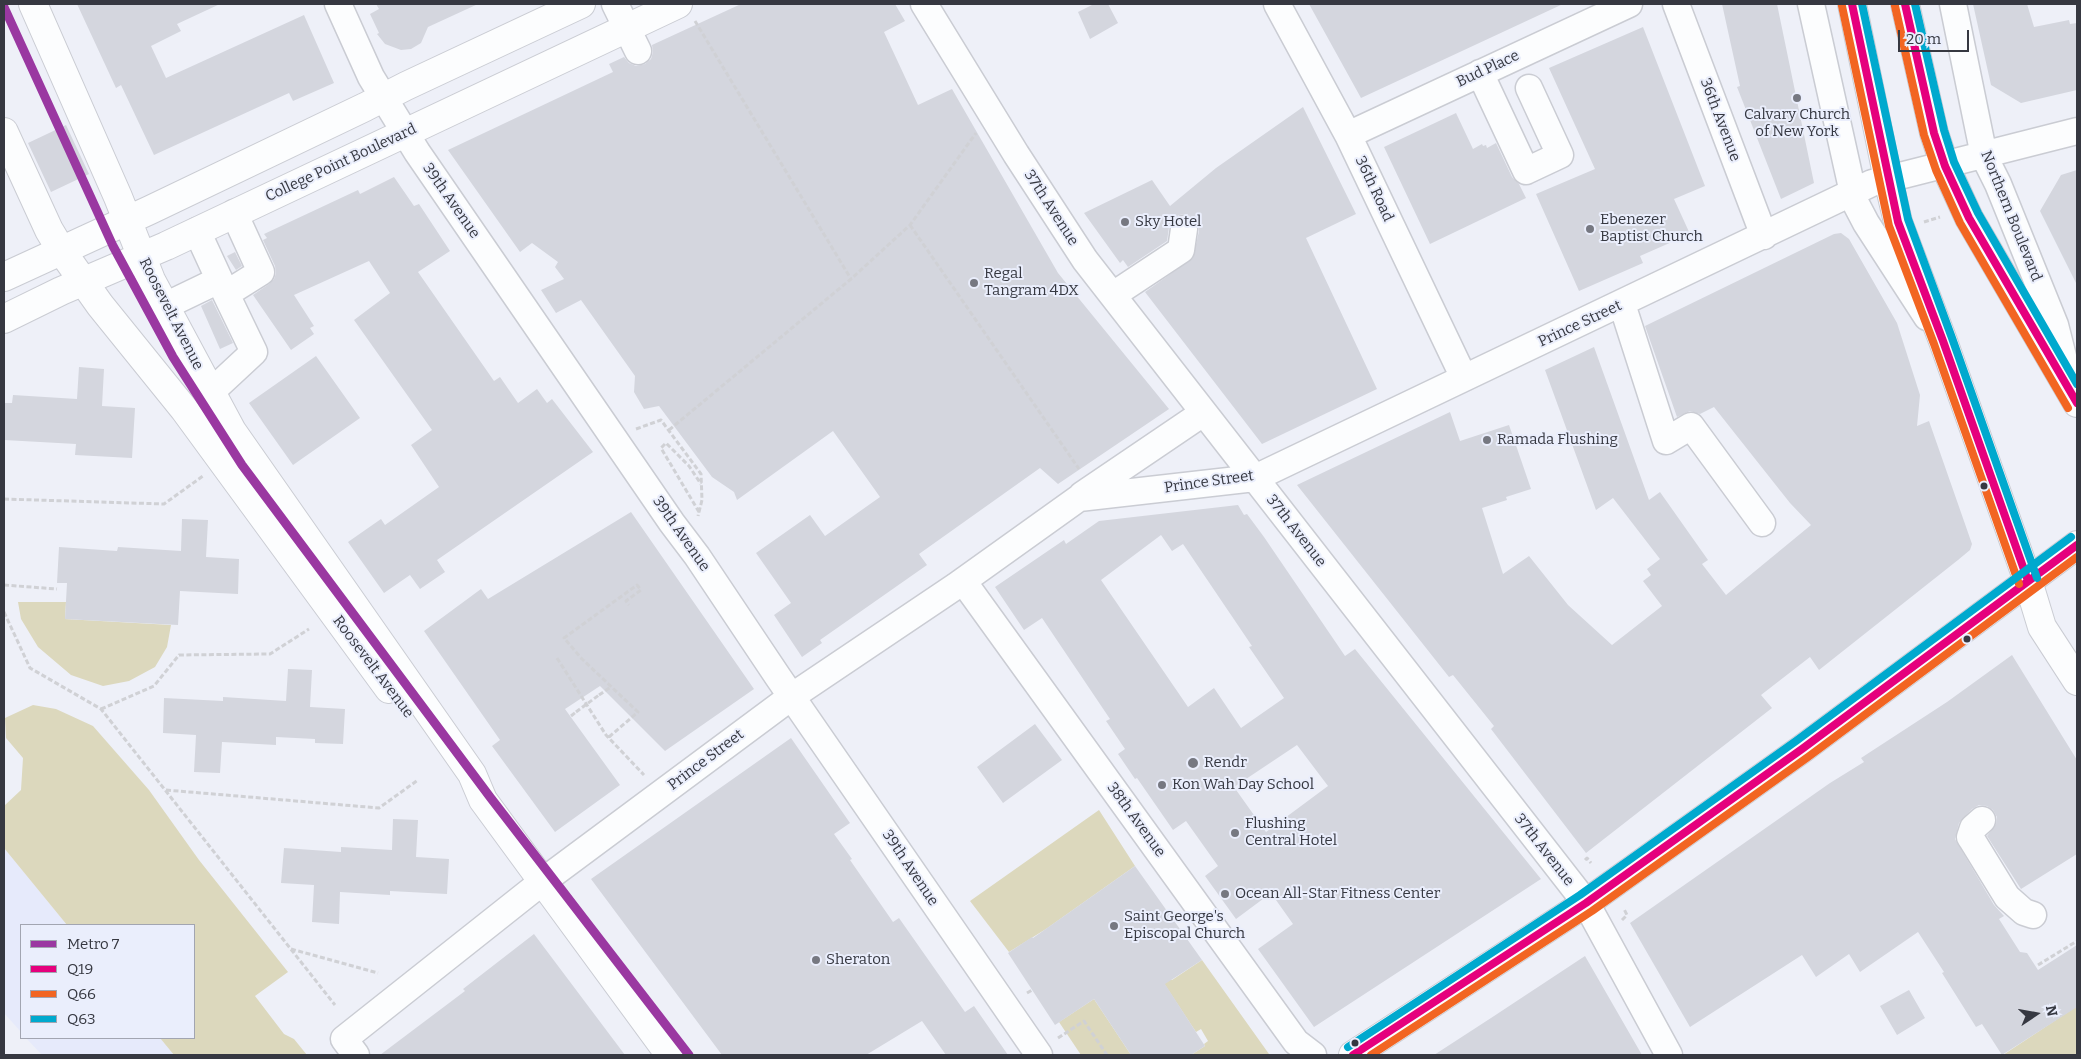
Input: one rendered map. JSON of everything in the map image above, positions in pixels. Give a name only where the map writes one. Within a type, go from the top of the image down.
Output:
[{"type":"main road","name":"Roosevelt Avenue","points":[[33,4],[141,256],[165,306],[232,431],[472,774],[483,800],[670,1055]]},
{"type":"main road","points":[[4,277],[581,4]]},
{"type":"main road","points":[[1852,4],[1898,222],[1943,341],[2028,581],[2042,627],[2077,680]]},
{"type":"main road","name":"Northern Boulevard","points":[[1905,4],[1932,126],[1945,166],[1970,218],[2075,400]]},
{"type":"main road","name":"College Point Boulevard","points":[[4,319],[83,281],[197,231],[405,132],[632,40],[686,11]]},
{"type":"main road","name":"Roosevelt Avenue","points":[[4,132],[49,230],[100,305],[184,409],[459,783],[483,800]]},
{"type":"main road","points":[[1354,1055],[1586,903],[1802,749],[2077,544]]},
{"type":"street","name":"39th Avenue","points":[[338,4],[371,77],[405,132],[1039,1055]]},
{"type":"street","points":[[615,4],[632,40]]},
{"type":"street","name":"37th Avenue","points":[[924,4],[1016,154],[1085,260],[1586,903],[1669,1055]]},
{"type":"street","name":"36th Road","points":[[1277,4],[1348,135],[1464,378]]},
{"type":"street","name":"Bud Place","points":[[1348,135],[1629,4]]},
{"type":"street","name":"36th Avenue","points":[[1676,4],[1764,236]]},
{"type":"street","points":[[1811,4],[1855,202],[1943,341]]},
{"type":"street","name":"Northern Boulevard","points":[[1953,4],[1984,156],[1998,184],[2055,325],[2075,400]]},
{"type":"street","points":[[1480,73],[1526,172],[1560,154],[1529,88]]},
{"type":"street","name":"Prince Street","points":[[1079,498],[1255,478],[1872,183],[2077,131]]},
{"type":"street","points":[[165,306],[261,272],[234,213]]},
{"type":"street","points":[[1112,295],[1181,250],[1184,229]]},
{"type":"street","points":[[197,231],[254,352],[211,392]]},
{"type":"street","points":[[1622,304],[1666,441],[1691,426],[1762,523]]},
{"type":"street","name":"Prince Street","points":[[350,1047],[542,882],[792,697],[963,581],[1203,412]]},
{"type":"street","name":"38th Avenue","points":[[963,581],[1296,1042],[1312,1055]]},
{"type":"street","points":[[1982,820],[1973,828],[1970,837],[2007,897],[2020,909],[2033,915]]},
{"type":"path","points":[[686,11],[850,279]]},
{"type":"path","points":[[669,430],[850,279],[910,225],[977,132]]},
{"type":"path","points":[[1924,222],[1940,218]]},
{"type":"path","points":[[910,225],[1079,470]]},
{"type":"path","points":[[632,430],[662,420],[701,474],[702,500],[697,521]]},
{"type":"path","points":[[699,512],[661,448],[666,443],[690,466],[702,484]]},
{"type":"path","points":[[4,499],[164,504],[206,474]]},
{"type":"path","points":[[4,584],[57,589]]},
{"type":"path","points":[[609,737],[638,712],[582,659],[564,638],[637,586],[641,590],[626,601],[629,605]]},
{"type":"path","points":[[4,612],[30,668],[101,709],[335,1005]]},
{"type":"path","points":[[101,709],[154,686],[180,655],[270,654],[309,629]]},
{"type":"path","points":[[557,658],[609,737],[644,775]]},
{"type":"path","points":[[571,716],[612,687]]},
{"type":"path","points":[[165,790],[379,808],[418,780]]},
{"type":"path","points":[[1587,858],[1591,863]]},
{"type":"path","points":[[1620,921],[1627,915],[1624,909]]},
{"type":"path","points":[[2038,965],[2077,940]]},
{"type":"path","points":[[291,949],[378,973]]},
{"type":"path","points":[[1027,993],[1032,990]]},
{"type":"path","points":[[1058,1038],[1084,1021],[1107,1055]]},
{"type":"shaded area","points":[[18,602],[66,602],[65,619],[171,625],[167,647],[155,667],[129,681],[103,686],[71,675],[38,647],[21,619]]},
{"type":"shaded area","points":[[33,705],[56,709],[93,726],[149,790],[199,860],[288,972],[255,996],[284,1034],[294,1039],[307,1055],[174,1055],[161,1039],[195,1039],[195,924],[66,924],[4,848],[4,806],[21,790],[23,758],[6,738],[5,718]]},
{"type":"shaded area","points":[[1099,810],[1135,866],[1046,929],[1009,952],[970,901]]},
{"type":"shaded area","points":[[4,848],[66,924],[20,924],[20,1031],[4,1013]]},
{"type":"shaded area","points":[[1202,960],[1269,1054],[1191,1055],[1205,1046],[1204,1044],[1208,1041],[1201,1029],[1196,1032],[1157,973],[1172,980]]},
{"type":"shaded area","points":[[1094,999],[1131,1055],[1081,1055],[1059,1022]]},
{"type":"shaded area","points":[[2077,1006],[2077,1055],[2003,1055]]},
{"type":"shaded area","points":[[27,1039],[161,1039],[174,1055],[42,1055]]},
{"type":"building","points":[[77,4],[220,4],[177,24],[181,31],[151,46],[166,78],[304,15],[334,83],[293,101],[289,93],[154,155],[121,85],[116,88]]},
{"type":"building","points":[[376,4],[478,4],[428,27],[421,43],[411,49],[401,50],[385,44],[377,34],[379,33],[370,14],[379,9]]},
{"type":"building","points":[[741,4],[895,4],[905,21],[884,32],[918,105],[952,89],[1058,273],[1169,409],[1058,484],[1040,468],[919,554],[927,565],[820,640],[822,643],[802,657],[774,615],[791,603],[756,553],[810,515],[825,536],[880,497],[833,431],[737,500],[734,492],[712,477],[659,406],[644,409],[634,392],[635,376],[581,300],[556,313],[541,290],[564,279],[555,267],[558,262],[532,243],[520,252],[448,150],[613,72],[609,64],[624,57],[629,63],[636,66],[645,64],[651,59],[652,45]]},
{"type":"building","points":[[1094,4],[1108,4],[1118,23],[1090,39],[1078,12]]},
{"type":"building","points":[[1309,4],[1563,4],[1361,98]]},
{"type":"building","points":[[1722,4],[1777,4],[1814,183],[1781,199],[1737,87],[1740,86]]},
{"type":"building","points":[[1973,4],[2027,4],[2034,27],[2069,20],[2070,24],[2077,23],[2077,90],[2021,103],[1991,85]]},
{"type":"building","points":[[1643,27],[1705,186],[1674,199],[1690,234],[1640,256],[1643,263],[1579,291],[1536,194],[1595,169],[1549,68]]},
{"type":"building","points":[[1303,107],[1356,214],[1306,238],[1377,389],[1262,444],[1145,292],[1193,258],[1199,231],[1198,224],[1194,218],[1186,214],[1179,215],[1173,219],[1169,227],[1167,241],[1128,267],[1123,260],[1120,263],[1084,213],[1152,180],[1170,206],[1216,168]]},
{"type":"building","points":[[1456,113],[1473,149],[1482,144],[1483,146],[1486,145],[1487,148],[1496,143],[1512,177],[1519,184],[1526,198],[1430,244],[1384,147]]},
{"type":"building","points":[[66,125],[89,174],[51,192],[28,143]]},
{"type":"building","points":[[2077,170],[2077,285],[2040,211],[2061,175]]},
{"type":"building","points":[[394,177],[414,206],[419,204],[450,251],[418,272],[494,381],[500,377],[518,403],[537,389],[547,403],[552,399],[593,452],[437,560],[445,572],[420,589],[410,575],[384,593],[348,542],[381,519],[385,525],[439,487],[411,445],[432,430],[354,320],[390,293],[369,261],[294,295],[314,326],[310,328],[314,334],[291,350],[253,295],[269,284],[274,279],[276,273],[275,266],[263,240],[267,238],[264,234],[358,190],[360,194]]},
{"type":"building","points":[[1841,233],[1849,239],[1897,323],[1920,395],[1917,426],[1929,421],[1972,544],[1970,550],[1819,670],[1810,657],[1761,695],[1772,708],[1586,853],[1491,729],[1494,726],[1453,675],[1449,677],[1297,485],[1450,412],[1460,441],[1509,425],[1531,489],[1506,497],[1507,500],[1482,508],[1503,574],[1529,556],[1568,605],[1612,645],[1662,606],[1643,581],[1651,575],[1647,569],[1660,559],[1613,498],[1596,510],[1545,370],[1594,347],[1649,500],[1660,492],[1708,560],[1702,564],[1726,595],[1811,525],[1790,503],[1714,407],[1700,414],[1690,411],[1677,417],[1645,326],[1834,234]]},
{"type":"building","points":[[235,252],[242,266],[236,270],[227,256]]},
{"type":"building","points":[[212,300],[233,343],[220,349],[201,306]]},
{"type":"building","points":[[316,356],[360,418],[293,465],[249,403]]},
{"type":"building","points":[[79,367],[104,369],[102,406],[135,408],[132,458],[75,455],[76,444],[4,440],[4,403],[12,403],[13,395],[77,399]]},
{"type":"building","points":[[1238,505],[1244,515],[1247,514],[1264,537],[1345,656],[1355,649],[1541,879],[1314,1027],[1258,949],[1293,924],[1271,893],[1236,919],[1205,876],[1218,866],[1186,821],[1173,830],[1137,778],[1135,779],[1118,754],[1125,749],[1106,721],[1110,719],[1042,618],[1024,630],[995,587],[1064,540],[1066,544],[1099,521]],"holes":[[[1161,535],[1172,551],[1183,544],[1252,646],[1249,647],[1284,698],[1241,728],[1214,688],[1188,707],[1101,580]],[[1297,745],[1328,786],[1266,832],[1234,787]]]},
{"type":"building","points":[[631,512],[754,689],[665,751],[600,686],[565,709],[620,785],[555,832],[492,746],[500,740],[424,631],[481,589],[488,599]]},
{"type":"building","points":[[182,519],[208,520],[206,557],[239,559],[238,594],[180,591],[178,625],[65,619],[67,583],[57,583],[59,547],[117,551],[118,547],[181,551]]},
{"type":"building","points":[[2012,655],[2077,760],[2077,854],[2021,889],[1987,836],[1996,824],[1997,817],[1993,810],[1987,806],[1979,805],[1972,809],[1959,823],[1955,839],[1994,905],[2004,916],[1999,919],[2020,952],[2027,953],[2038,970],[2077,945],[2077,1007],[2002,1055],[1982,1024],[1976,1027],[1918,932],[1860,972],[1849,954],[1816,977],[1802,955],[1690,1027],[1630,923],[1830,783],[1864,762],[1861,758],[1947,702]]},
{"type":"building","points":[[288,669],[312,670],[310,707],[345,709],[343,744],[315,743],[315,739],[276,737],[276,745],[222,742],[220,773],[194,772],[196,735],[163,733],[164,698],[223,701],[223,697],[286,701]]},
{"type":"building","points":[[1035,724],[1062,760],[1003,803],[977,767]]},
{"type":"building","points":[[791,738],[850,823],[834,834],[852,859],[850,860],[893,922],[899,918],[965,1012],[974,1006],[1008,1055],[946,1055],[922,1021],[866,1055],[722,1055],[591,879]]},
{"type":"building","points":[[393,819],[418,820],[416,857],[449,859],[447,894],[390,891],[390,895],[340,892],[339,924],[312,922],[314,885],[281,883],[284,848],[341,852],[341,847],[392,850]]},
{"type":"building","points":[[1135,866],[1202,960],[1165,984],[1205,1046],[1191,1055],[1131,1055],[1094,999],[1055,1025],[1008,953],[1033,938]]},
{"type":"building","points":[[534,934],[625,1055],[380,1055],[465,991],[463,989]]},
{"type":"building","points":[[1585,956],[1642,1055],[1434,1055],[1491,1018]]},
{"type":"building","points":[[1909,990],[1925,1018],[1897,1035],[1880,1006]]},
{"type":"metro line","name":"7","points":[[4,7],[113,246],[173,357],[242,465],[490,797],[689,1055]]},
{"type":"transit line","name":"Q19","points":[[1852,4],[1898,222],[1943,341],[2028,581]]},
{"type":"transit line","name":"Q63","points":[[1862,4],[1908,219],[2037,578]]},
{"type":"transit line","name":"Q19","points":[[1905,4],[1934,133],[1945,166],[1969,218],[2077,403]]},
{"type":"transit line","name":"Q63","points":[[1915,4],[1944,130],[1954,162],[1978,213],[2077,384]]},
{"type":"transit line","name":"Q66","points":[[1842,6],[1889,226],[1934,344],[2019,584]]},
{"type":"transit line","name":"Q66","points":[[1895,6],[1924,135],[1936,170],[1960,223],[2068,408]]},
{"type":"transit line","name":"Q63","points":[[1348,1047],[1580,895],[1796,741],[2071,537]]},
{"type":"transit line","name":"Q19","points":[[1353,1055],[1586,903],[1802,749],[2077,545]]},
{"type":"transit line","name":"Q66","points":[[1371,1055],[1592,911],[1808,757],[2077,557]]},
{"type":"place","name":"Calvary Church of New York","points":[[1797,98]]},
{"type":"place","name":"Sky Hotel","points":[[1125,222]]},
{"type":"place","name":"Ebenezer Baptist Church","points":[[1590,229]]},
{"type":"place","name":"Regal Tangram 4DX","points":[[974,283]]},
{"type":"place","name":"Ramada Flushing","points":[[1487,440]]},
{"type":"place","name":"Rendr","points":[[1193,763]]},
{"type":"place","name":"Kon Wah Day School","points":[[1162,785]]},
{"type":"place","name":"Flushing Central Hotel","points":[[1235,833]]},
{"type":"place","name":"Ocean All-Star Fitness Center","points":[[1225,894]]},
{"type":"place","name":"Saint George's Episcopal Church","points":[[1114,926]]},
{"type":"place","name":"Sheraton","points":[[816,960]]}]
